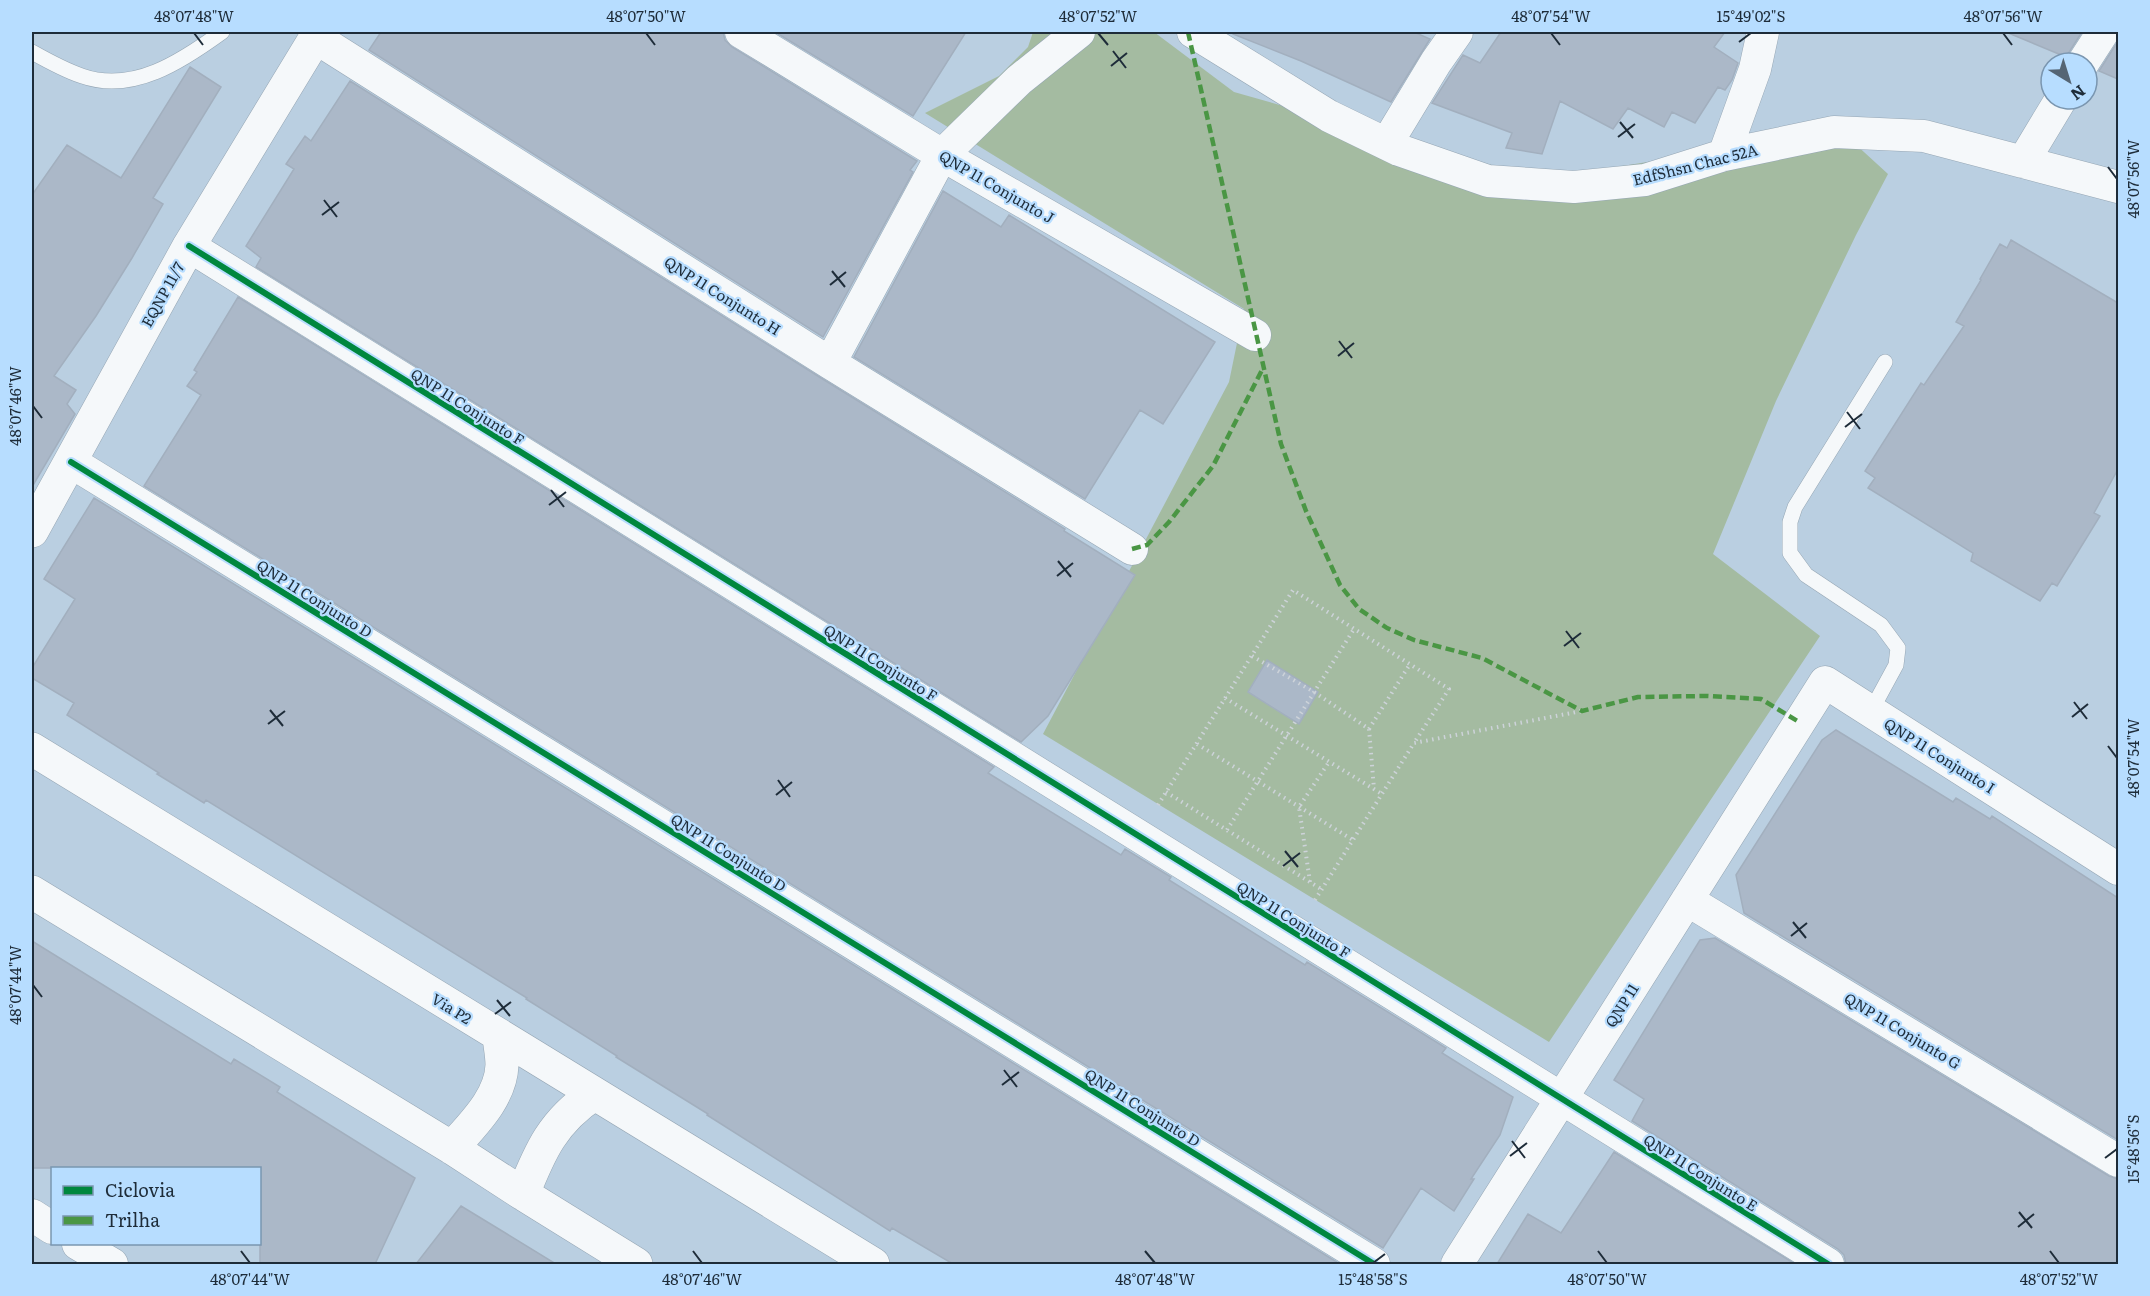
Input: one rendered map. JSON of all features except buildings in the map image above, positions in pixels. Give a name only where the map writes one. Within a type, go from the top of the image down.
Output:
[{"type":"main road","name":"EQNP 11/7","points":[[32,531],[189,246],[317,35]]},
{"type":"main road","name":"Via P2","points":[[32,749],[873,1264]]},
{"type":"main road","points":[[32,892],[452,1148],[636,1264]]},
{"type":"main road","points":[[452,1148],[483,1113],[498,1086],[502,1067],[499,1037]]},
{"type":"main road","points":[[523,1194],[540,1152],[561,1121],[594,1094]]},
{"type":"street","name":"QNP 11 Conjunto J","points":[[741,32],[942,155],[1255,335]]},
{"type":"street","points":[[830,363],[942,155],[1018,80],[1079,32]]},
{"type":"street","name":"EdfShsn Chac 52A","points":[[1193,32],[1329,116],[1399,150],[1488,181],[1574,187],[1645,180],[1724,155],[1834,132],[1924,136],[2118,187]]},
{"type":"street","points":[[1387,143],[1457,32]]},
{"type":"street","points":[[1724,155],[1755,69],[1763,32]]},
{"type":"street","points":[[2091,51],[2103,32]]},
{"type":"street","name":"QNP 11 Conjunto H","points":[[317,35],[830,363],[1132,549]]},
{"type":"street","points":[[2023,162],[2054,111]]},
{"type":"street","name":"QNP 11 Conjunto F","points":[[189,246],[1562,1099]]},
{"type":"street","name":"QNP 11 Conjunto D","points":[[71,462],[1374,1264]]},
{"type":"street","name":"QNP 11 Conjunto I","points":[[1785,746],[1825,682],[2118,869]]},
{"type":"street","name":"QNP 11","points":[[1457,1264],[1785,746]]},
{"type":"street","name":"QNP 11 Conjunto G","points":[[1687,900],[2118,1161]]},
{"type":"street","name":"QNP 11 Conjunto E","points":[[1562,1099],[1828,1264]]},
{"type":"street","points":[[32,1215],[51,1227]]},
{"type":"street","points":[[80,1245],[112,1264]]},
{"type":"lane","points":[[32,52],[84,77],[115,81],[150,76],[191,54],[222,32]]},
{"type":"lane","points":[[1871,711],[1896,665],[1898,648],[1881,625],[1806,575],[1790,553],[1790,522],[1796,507],[1885,363]]},
{"type":"path","points":[[1158,805],[1293,591],[1449,689],[1315,900]]},
{"type":"path","points":[[1227,830],[1354,629]]},
{"type":"path","points":[[1252,656],[1314,692],[1369,729]]},
{"type":"path","points":[[1374,789],[1369,729],[1410,664]]},
{"type":"path","points":[[1225,698],[1382,794]]},
{"type":"path","points":[[1414,743],[1582,711]]},
{"type":"path","points":[[1197,744],[1353,840]]},
{"type":"path","points":[[1310,882],[1299,807],[1329,762]]},
{"type":"path","points":[[1166,792],[1321,889]]},
{"type":"green space","points":[[1033,32],[1154,32],[1234,92],[1541,179],[1841,131],[1888,174],[1776,401],[1713,554],[1820,636],[1549,1042],[1043,734],[1229,382],[1244,309],[925,113],[999,76],[1028,47]]},
{"type":"marked path","points":[[1188,32],[1281,444],[1306,511],[1340,585],[1359,609],[1387,628],[1414,640],[1482,658],[1582,711],[1638,697],[1707,696],[1761,699],[1799,722]]},
{"type":"marked path","points":[[1132,549],[1147,545],[1169,522],[1213,466],[1263,368]]},
{"type":"cycle path","points":[[189,246],[1828,1264]]},
{"type":"cycle path","points":[[71,462],[1374,1264]]}]
